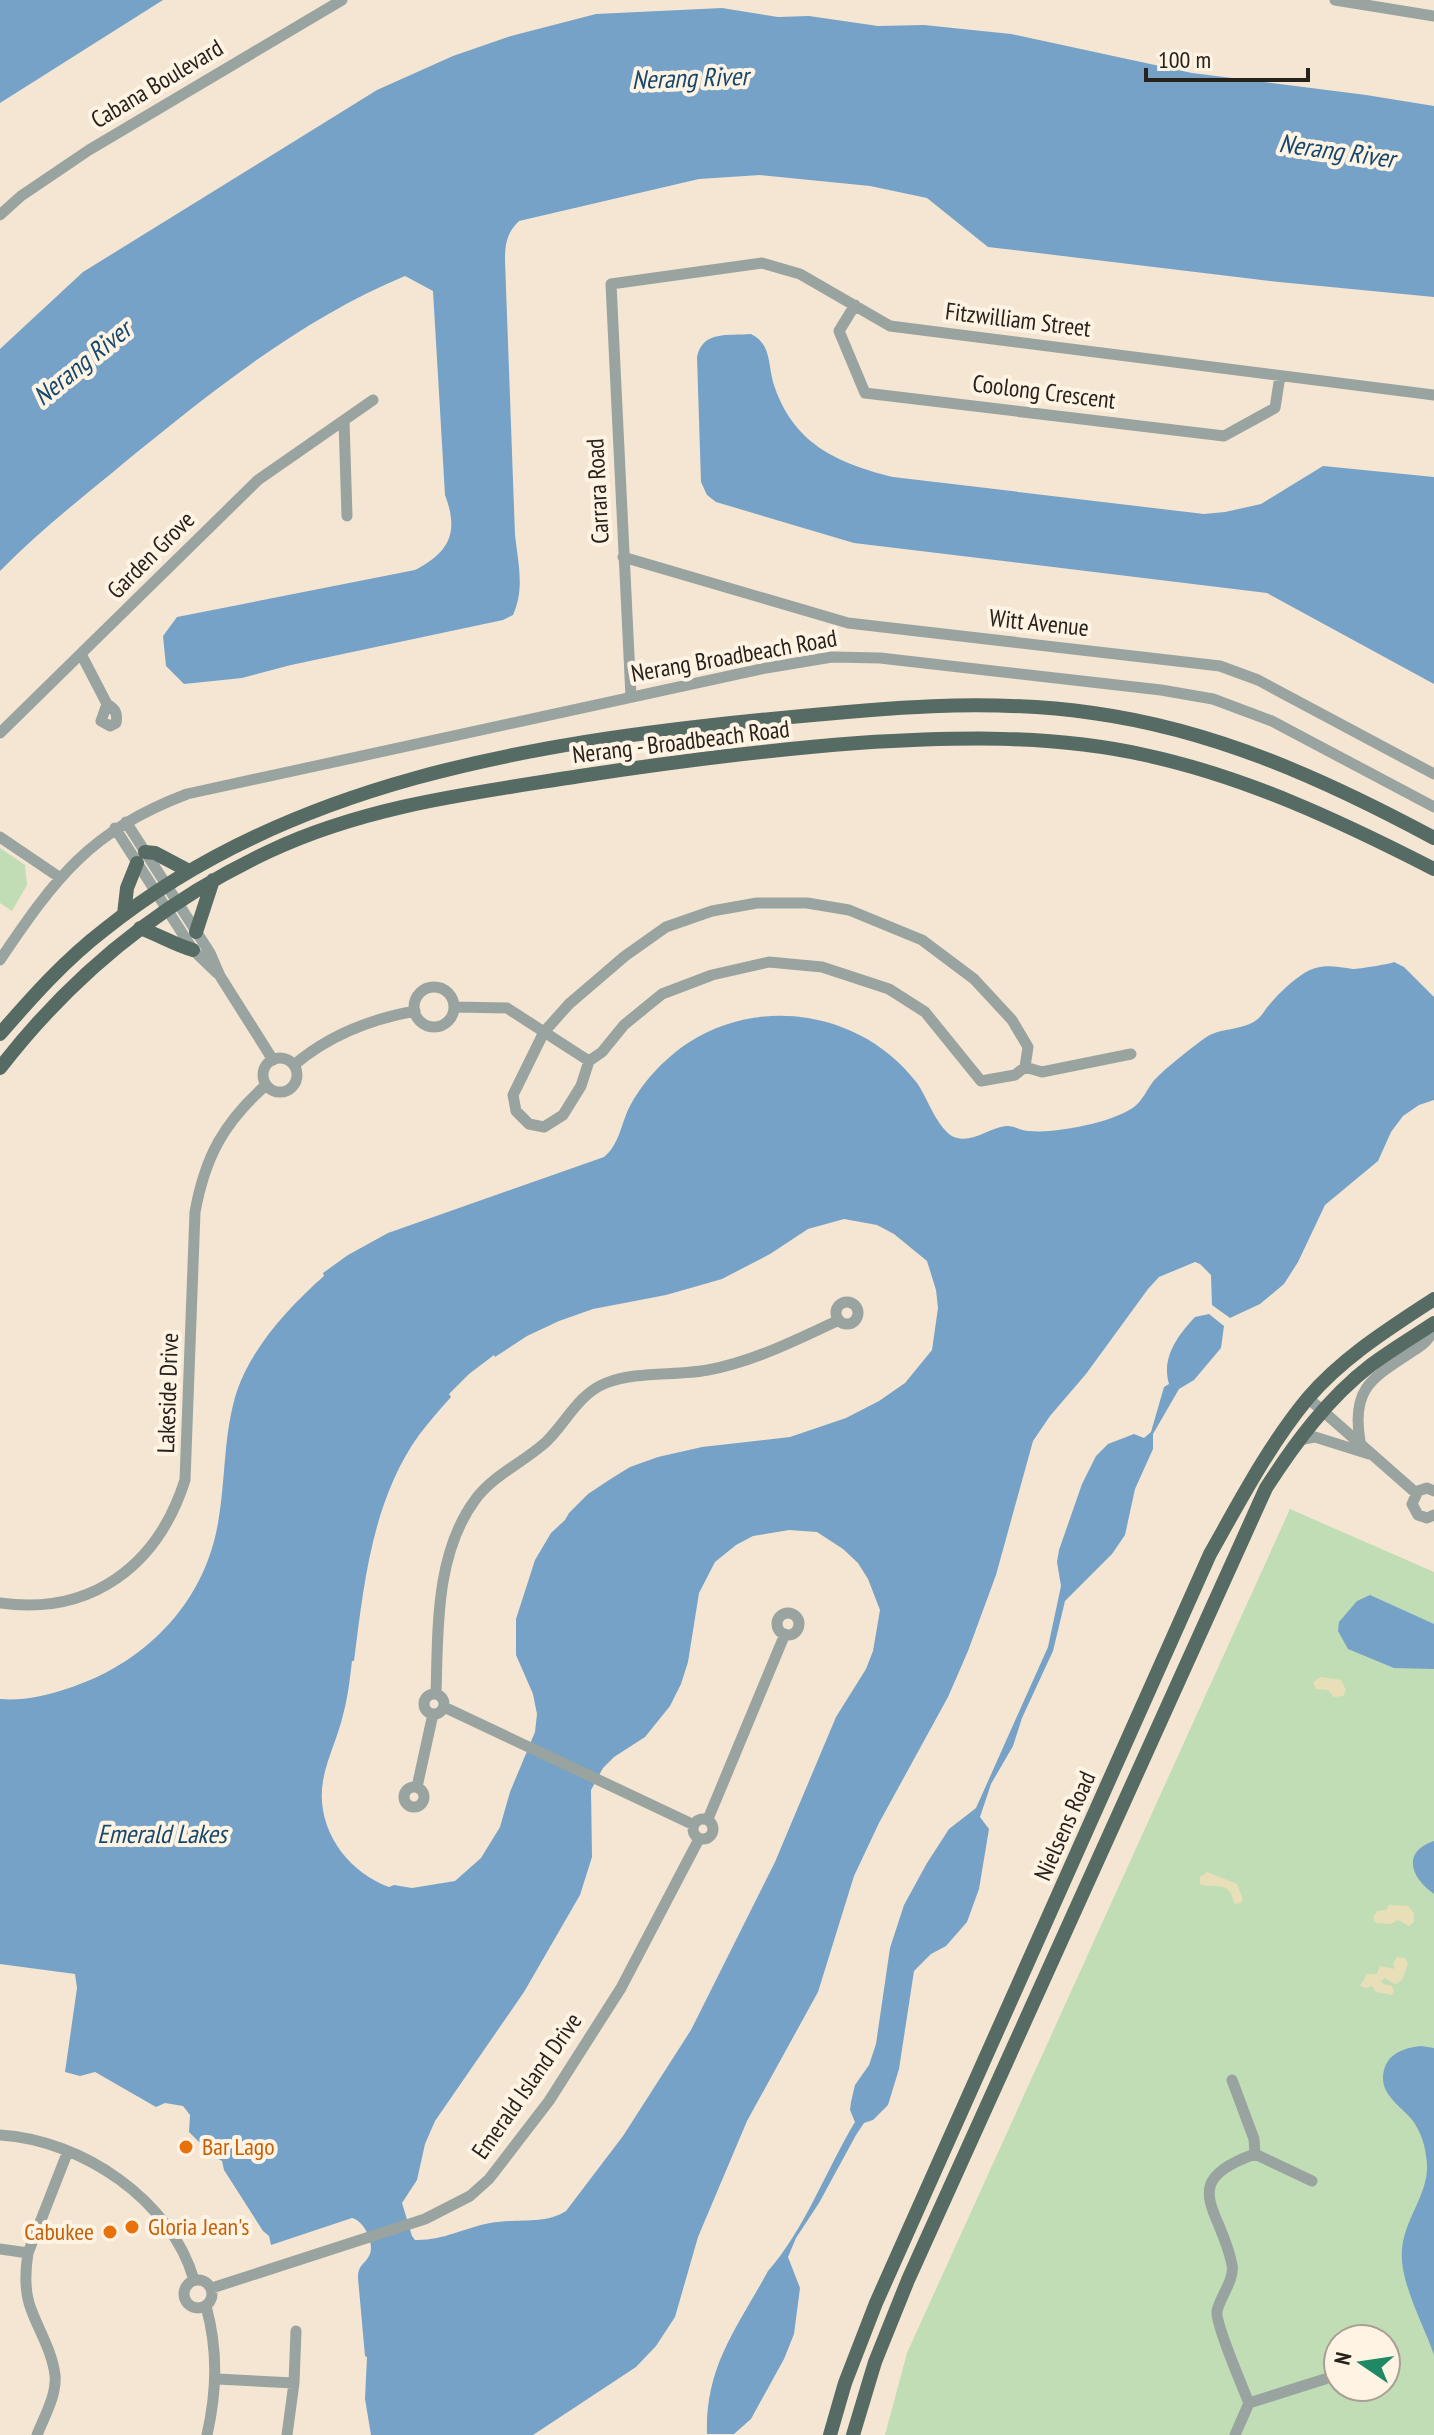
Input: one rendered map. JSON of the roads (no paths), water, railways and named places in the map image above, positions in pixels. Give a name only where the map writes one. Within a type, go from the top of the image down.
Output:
[{"type":"main road","name":"Nerang - Broadbeach Road","points":[[0,1034],[63,966],[124,914],[161,888],[252,836],[317,809],[385,787],[501,759],[597,741],[725,723],[884,709],[973,705],[1095,713],[1199,735],[1289,766],[1434,838]]},
{"type":"main road","name":"Nerang - Broadbeach Road","points":[[0,1068],[72,986],[140,928],[213,880],[274,849],[337,824],[430,799],[656,765],[818,747],[954,738],[1061,741],[1144,754],[1191,766],[1285,799],[1434,869]]},
{"type":"main road","points":[[124,914],[127,888],[141,858],[155,853],[189,871]]},
{"type":"main road","points":[[196,932],[213,880]]},
{"type":"main road","points":[[140,928],[193,950]]},
{"type":"main road","name":"Nielsens Road","points":[[830,2435],[845,2383],[876,2303],[1210,1554],[1261,1465],[1308,1398],[1348,1359],[1434,1299]]},
{"type":"main road","name":"Nielsens Road","points":[[853,2435],[875,2362],[908,2280],[1266,1488],[1298,1440],[1324,1410],[1371,1365],[1434,1326]]},
{"type":"street","name":"Cabana Boulevard","points":[[0,215],[21,196],[89,150],[342,0]]},
{"type":"street","points":[[1335,0],[1434,16]]},
{"type":"street","name":"Fitzwilliam Street","points":[[611,284],[762,263],[800,274],[890,326],[1434,395]]},
{"type":"street","name":"Carrara Road","points":[[611,284],[631,697]]},
{"type":"street","name":"Coolong Crescent","points":[[855,305],[839,331],[865,393],[1224,436],[1275,408],[1280,376]]},
{"type":"street","name":"Garden Grove","points":[[0,733],[258,480],[373,400]]},
{"type":"street","points":[[344,421],[347,516]]},
{"type":"street","name":"Witt Avenue","points":[[623,557],[848,623],[1201,663],[1230,669],[1258,680],[1434,774]]},
{"type":"street","points":[[81,654],[107,704]]},
{"type":"street","name":"Nerang Broadbeach Road","points":[[0,960],[59,877],[120,825],[163,803],[209,788],[801,661],[855,656],[1161,690],[1213,699],[1250,711],[1434,807]]},
{"type":"street","points":[[120,825],[172,906],[193,950],[220,976]]},
{"type":"street","points":[[0,837],[59,877]]},
{"type":"street","points":[[757,903],[807,903],[849,910],[922,940],[974,979],[1012,1020],[1028,1047],[1025,1067],[1015,1075],[981,1081],[925,1012],[889,989],[822,967],[769,962],[712,975],[662,994],[624,1025],[602,1052],[589,1061],[581,1086],[563,1115],[544,1127],[529,1124],[516,1111],[513,1095],[544,1032],[569,1004],[625,956],[666,927],[712,911],[757,903]]},
{"type":"street","points":[[172,906],[196,932],[273,1060]]},
{"type":"street","points":[[436,988],[449,994],[454,1007],[449,1021],[436,1027],[422,1023],[415,1011],[415,1004],[422,992],[436,988]]},
{"type":"street","points":[[454,1007],[507,1008],[589,1061]]},
{"type":"street","points":[[294,1065],[326,1042],[357,1027],[378,1018],[415,1011]]},
{"type":"street","points":[[1025,1067],[1042,1072],[1131,1054]]},
{"type":"street","points":[[284,1058],[294,1065],[297,1077],[289,1089],[276,1091],[266,1085],[264,1070],[273,1060],[284,1058]]},
{"type":"street","name":"Lakeside Drive","points":[[0,1603],[44,1606],[69,1601],[110,1584],[127,1572],[155,1543],[172,1514],[185,1480],[188,1457],[195,1212],[210,1156],[229,1124],[266,1085]]},
{"type":"street","points":[[436,1694],[438,1611],[446,1566],[459,1527],[476,1498],[548,1440],[580,1400],[604,1384],[624,1378],[679,1374],[738,1363],[771,1353],[839,1320]]},
{"type":"street","points":[[1360,1441],[1356,1419],[1361,1395],[1374,1378],[1430,1340],[1434,1326]]},
{"type":"street","points":[[1308,1398],[1416,1493]]},
{"type":"street","points":[[1298,1440],[1315,1437],[1374,1455]]},
{"type":"street","points":[[1434,1491],[1422,1489],[1416,1493],[1412,1504],[1422,1517],[1434,1516]]},
{"type":"street","points":[[708,1819],[785,1634]]},
{"type":"street","points":[[436,1694],[443,1698],[444,1707],[433,1714],[426,1710],[424,1703],[428,1696],[436,1694]]},
{"type":"street","points":[[444,1707],[694,1825]]},
{"type":"street","points":[[417,1787],[433,1714]]},
{"type":"street","points":[[700,1819],[708,1819],[714,1827],[713,1834],[708,1839],[699,1839],[693,1832],[694,1825],[700,1819]]},
{"type":"street","name":"Emerald Island Drive","points":[[212,2288],[425,2219],[470,2196],[489,2179],[549,2101],[635,1965],[699,1839]]},
{"type":"street","points":[[1232,2080],[1254,2139],[1255,2154]]},
{"type":"street","points":[[0,2135],[40,2142],[99,2165],[157,2215],[187,2256],[194,2280]]},
{"type":"street","points":[[37,2435],[53,2393],[55,2376],[25,2285],[28,2253],[68,2151]]},
{"type":"street","points":[[1235,2435],[1249,2403],[1216,2314],[1233,2268],[1209,2201],[1211,2183],[1220,2169],[1255,2154],[1312,2181]]},
{"type":"street","points":[[0,2249],[28,2253]]},
{"type":"street","points":[[194,2280],[205,2281],[212,2288],[211,2299],[206,2306],[192,2307],[184,2298],[185,2288],[194,2280]]},
{"type":"street","points":[[206,2306],[213,2333],[217,2379],[207,2435]]},
{"type":"street","points":[[287,2435],[294,2383],[296,2331]]},
{"type":"street","points":[[217,2379],[294,2383]]},
{"type":"street","points":[[1249,2403],[1322,2380]]},
{"type":"water","points":[[0,0],[163,0],[0,103]]},
{"type":"water","name":"Nerang River","points":[[722,8],[778,17],[809,16],[878,26],[924,25],[1011,34],[1192,73],[1434,106],[1434,297],[988,247],[927,198],[870,186],[760,175],[699,179],[519,221],[509,234],[505,260],[515,535],[520,575],[519,595],[513,615],[503,620],[242,678],[184,684],[166,666],[163,636],[177,617],[415,570],[444,548],[451,530],[451,520],[445,495],[433,291],[405,276],[329,313],[258,359],[157,436],[61,515],[0,571],[0,349],[83,272],[377,90],[453,56],[511,36],[596,14]]},
{"type":"water","points":[[751,334],[762,343],[781,403],[804,435],[835,457],[893,477],[1204,514],[1261,504],[1323,466],[1434,477],[1434,684],[1267,593],[854,543],[716,502],[707,495],[701,482],[697,357],[700,348],[711,338]]},
{"type":"water","name":"Emerald Lakes","points":[[1394,962],[1404,967],[1434,997],[1434,1100],[1419,1105],[1403,1116],[1391,1132],[1378,1161],[1325,1205],[1284,1284],[1260,1304],[1230,1318],[1212,1305],[1211,1275],[1195,1262],[1159,1277],[1033,1441],[996,1575],[968,1651],[948,1697],[879,1823],[854,1876],[818,1992],[747,2121],[698,2237],[675,2317],[656,2346],[636,2367],[533,2435],[371,2435],[365,2399],[367,2357],[358,2278],[360,2268],[371,2251],[364,2227],[352,2218],[271,2245],[269,2236],[224,2170],[222,2161],[189,2132],[190,2115],[183,2106],[165,2103],[156,2107],[95,2072],[80,2076],[65,2072],[77,1988],[75,1974],[0,1964],[0,1699],[42,1696],[94,1678],[144,1648],[166,1628],[184,1605],[211,1553],[221,1506],[229,1424],[237,1391],[262,1343],[324,1276],[323,1273],[388,1233],[604,1157],[616,1142],[639,1090],[670,1056],[688,1043],[717,1028],[747,1019],[779,1016],[810,1018],[840,1026],[869,1040],[895,1059],[917,1083],[938,1121],[954,1137],[967,1139],[1006,1126],[1026,1131],[1056,1130],[1101,1121],[1134,1107],[1156,1078],[1187,1051],[1214,1033],[1253,1022],[1282,991],[1312,969],[1353,969]],"holes":[[[844,1219],[877,1225],[894,1234],[927,1261],[938,1308],[932,1350],[905,1383],[846,1418],[790,1437],[702,1447],[658,1457],[630,1467],[588,1494],[551,1533],[535,1560],[516,1619],[516,1655],[533,1694],[537,1714],[535,1732],[510,1792],[500,1827],[481,1858],[455,1881],[412,1888],[389,1887],[360,1871],[337,1846],[329,1831],[324,1815],[323,1781],[346,1701],[380,1515],[403,1460],[419,1435],[451,1397],[449,1394],[494,1355],[559,1321],[593,1309],[666,1295],[722,1279],[770,1254],[808,1229]],[[789,1530],[817,1532],[858,1563],[880,1610],[873,1651],[866,1669],[836,1717],[775,1862],[691,2030],[623,2136],[566,2211],[539,2220],[490,2223],[444,2236],[415,2240],[402,2203],[417,2180],[425,2144],[435,2121],[524,1992],[580,1895],[592,1857],[591,1790],[603,1768],[645,1737],[670,1706],[688,1662],[699,1593],[715,1562],[753,1536]]]},
{"type":"water","points":[[1209,1314],[1224,1326],[1221,1348],[1194,1380],[1179,1389],[1153,1434],[1153,1449],[1135,1489],[1125,1535],[1112,1554],[1065,1601],[1053,1651],[1022,1718],[1013,1746],[991,1784],[980,1817],[989,1829],[979,1889],[967,1922],[946,1946],[931,1954],[914,1971],[899,2069],[888,2105],[873,2120],[864,2123],[856,2135],[788,2257],[800,2288],[794,2334],[784,2359],[751,2419],[734,2434],[707,2434],[711,2388],[725,2348],[768,2271],[804,2218],[855,2122],[850,2110],[851,2102],[855,2085],[869,2065],[876,2044],[890,1948],[904,1905],[949,1829],[976,1808],[1048,1647],[1061,1586],[1057,1562],[1059,1550],[1082,1484],[1096,1456],[1108,1444],[1134,1434],[1144,1438],[1151,1432],[1164,1387],[1169,1384],[1169,1356],[1195,1317]]},
{"type":"water","points":[[1370,1595],[1434,1624],[1434,1669],[1394,1668],[1348,1649],[1338,1631],[1339,1622],[1357,1601]]},
{"type":"water","points":[[1434,1841],[1434,1894],[1415,1873],[1413,1858],[1424,1846]]},
{"type":"water","points":[[1421,2046],[1434,2048],[1434,2355],[1408,2289],[1402,2262],[1404,2238],[1425,2180],[1425,2151],[1416,2125],[1389,2096],[1383,2077],[1390,2058]]},
{"type":"place","name":"Bar Lago","points":[[186,2147]]},
{"type":"place","name":"Gloria Jean's","points":[[132,2227]]},
{"type":"place","name":"Cabukee","points":[[110,2232]]}]
